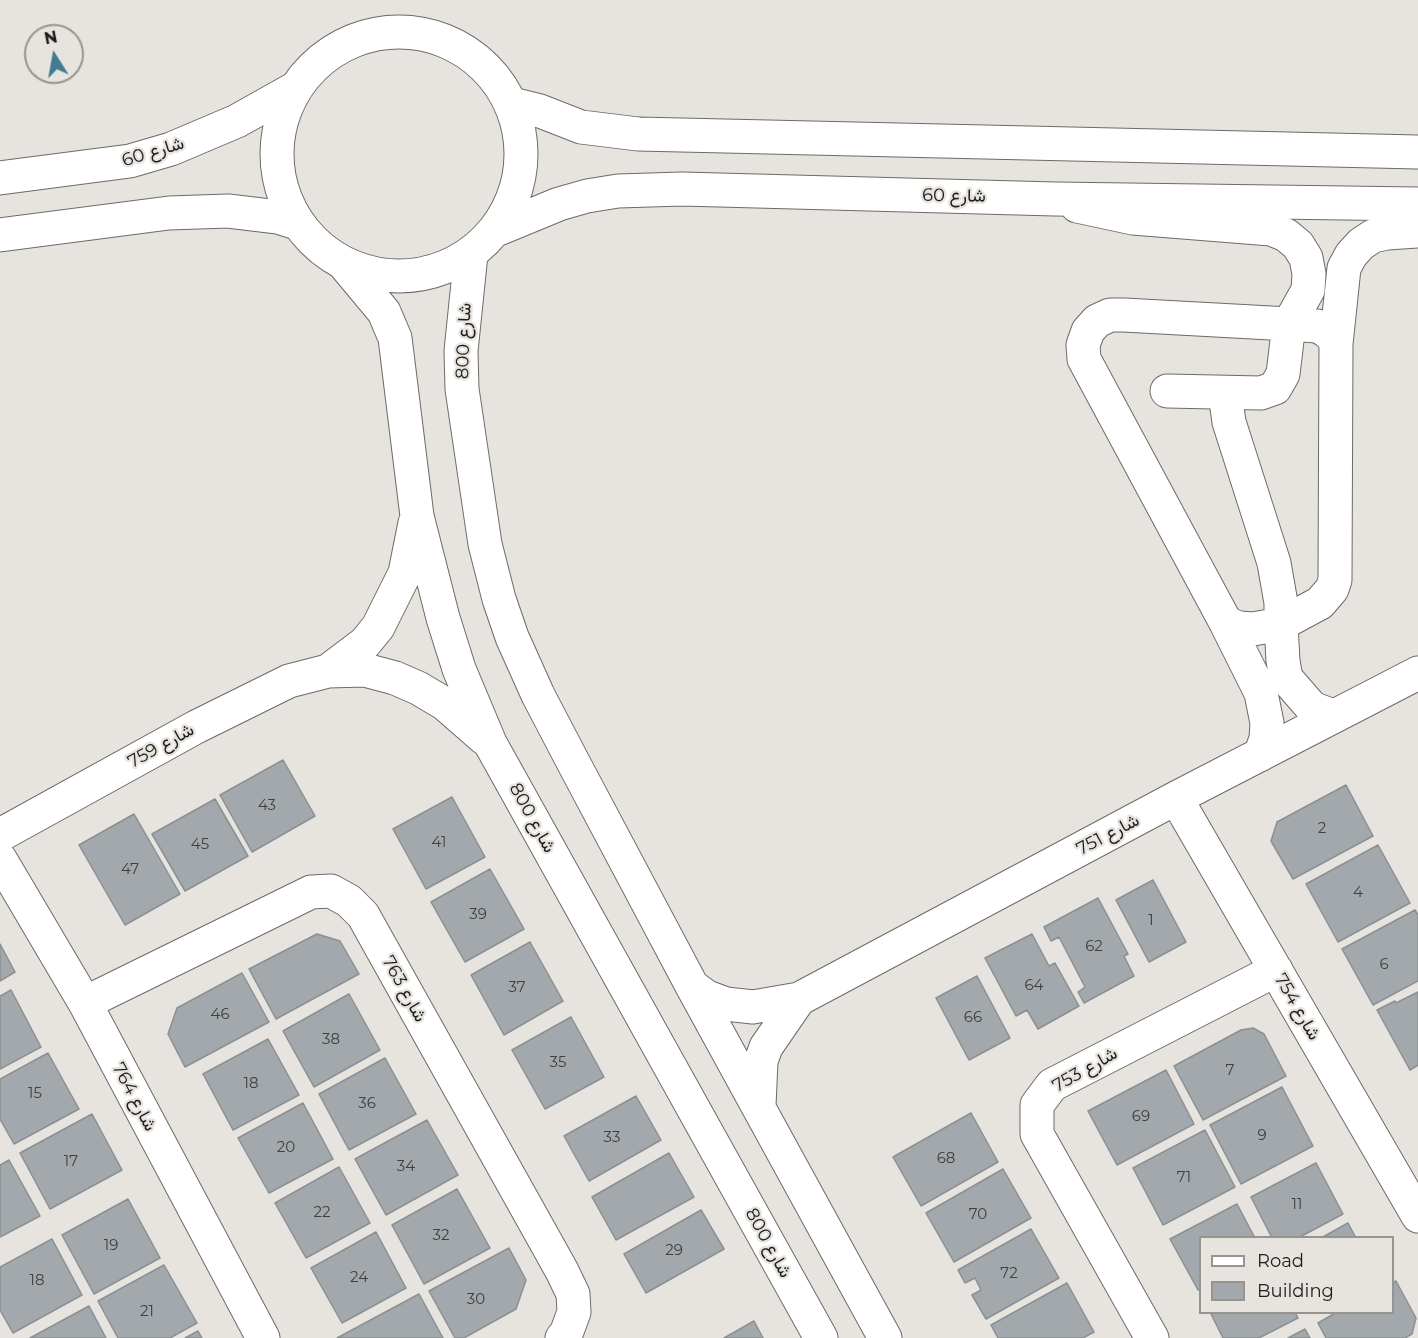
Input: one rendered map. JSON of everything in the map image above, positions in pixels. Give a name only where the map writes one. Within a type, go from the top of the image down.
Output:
[{"type":"street","points":[[407,31],[440,38],[470,53],[494,75],[512,104],[521,135],[521,169],[513,201],[496,230],[471,254],[441,269],[409,276],[376,274],[344,264],[318,247],[297,223],[283,198],[276,171],[276,142],[282,114],[294,89],[315,63],[343,44],[374,34],[407,31]]},
{"type":"street","name":"شارع 60","points":[[0,178],[130,161],[171,149],[237,121],[294,89]]},
{"type":"street","points":[[512,104],[540,111],[581,128],[638,134],[1418,152]]},
{"type":"street","name":"شارع 60","points":[[496,230],[559,204],[587,196],[618,191],[682,189],[1055,199],[1418,204]]},
{"type":"street","points":[[1055,199],[1133,219],[1271,229],[1286,235],[1298,245],[1306,258],[1310,274],[1308,290],[1289,324],[1283,374],[1275,388],[1261,393],[1167,391]]},
{"type":"street","points":[[0,235],[169,213],[228,211],[297,223]]},
{"type":"street","points":[[1226,623],[1239,628],[1253,629],[1281,624],[1320,603],[1332,589],[1335,580],[1336,344],[1344,268],[1351,255],[1373,236],[1418,231]]},
{"type":"street","name":"شارع 800","points":[[471,254],[461,351],[462,388],[485,544],[499,599],[512,637],[538,695],[692,986],[885,1338]]},
{"type":"street","name":"شارع 800","points":[[344,264],[384,312],[395,338],[417,516],[443,618],[459,669],[490,743],[821,1338]]},
{"type":"street","points":[[1260,755],[1266,739],[1267,723],[1266,708],[1261,693],[1226,623],[1084,359],[1083,345],[1092,326],[1110,315],[1317,326],[1325,330],[1336,344]]},
{"type":"street","points":[[1225,393],[1226,412],[1231,432],[1274,563],[1281,603],[1283,662],[1286,678],[1312,708],[1333,716]]},
{"type":"street","name":"شارع 759","points":[[328,671],[365,644],[388,610],[405,573],[417,516]]},
{"type":"street","name":"شارع 759","points":[[0,835],[196,727],[289,681],[328,671],[364,670],[395,678],[418,688],[445,704],[490,743]]},
{"type":"street","name":"شارع 751","points":[[692,986],[707,997],[726,1004],[753,1007],[799,999],[1176,798],[1418,673]]},
{"type":"street","name":"شارع 754","points":[[1176,798],[1418,1216]]},
{"type":"street","name":"شارع 764","points":[[0,859],[85,1003],[262,1338]]},
{"type":"street","name":"شارع 763","points":[[85,1003],[310,892],[331,891],[349,901],[363,915],[562,1271],[573,1294],[574,1312],[566,1334],[562,1338]]},
{"type":"street","name":"شارع 753","points":[[1152,1338],[1037,1134],[1037,1105],[1052,1085],[1276,970]]},
{"type":"street","name":"شارع 751","points":[[759,1107],[761,1061],[766,1047],[799,999]]},
{"type":"building","points":[[283,760],[315,816],[252,852],[220,795]]},
{"type":"building","points":[[1346,785],[1373,836],[1293,879],[1271,841],[1277,822]]},
{"type":"building","points":[[452,797],[485,857],[426,889],[393,829]]},
{"type":"building","points":[[215,799],[248,856],[185,891],[152,834]]},
{"type":"building","points":[[134,814],[180,894],[125,925],[79,845]]},
{"type":"building","points":[[1378,845],[1410,903],[1338,942],[1306,884]]},
{"type":"building","points":[[490,869],[524,929],[465,962],[431,902]]},
{"type":"building","points":[[1153,880],[1186,942],[1149,962],[1116,900]]},
{"type":"building","points":[[1098,898],[1128,954],[1124,956],[1134,976],[1084,1003],[1078,992],[1085,987],[1059,937],[1051,941],[1044,927]]},
{"type":"building","points":[[1415,910],[1418,915],[1418,981],[1373,1005],[1342,949]]},
{"type":"building","points":[[317,934],[340,941],[359,974],[276,1019],[249,969]]},
{"type":"building","points":[[1032,934],[1049,966],[1055,963],[1079,1006],[1038,1029],[1027,1010],[1016,1016],[985,958]]},
{"type":"building","points":[[530,942],[563,1001],[504,1035],[471,975]]},
{"type":"building","points":[[0,944],[15,972],[0,981]]},
{"type":"building","points":[[242,973],[269,1022],[185,1067],[168,1034],[177,1008]]},
{"type":"building","points":[[977,976],[1010,1038],[969,1060],[936,998]]},
{"type":"building","points":[[11,990],[41,1047],[0,1069],[0,996]]},
{"type":"building","points":[[1418,992],[1418,1065],[1410,1070],[1377,1010]]},
{"type":"building","points":[[349,994],[380,1050],[314,1087],[283,1031]]},
{"type":"building","points":[[571,1017],[604,1077],[545,1109],[512,1050]]},
{"type":"building","points":[[1253,1028],[1264,1034],[1286,1076],[1203,1120],[1174,1066],[1241,1030]]},
{"type":"building","points":[[268,1039],[299,1095],[233,1130],[203,1074]]},
{"type":"building","points":[[48,1053],[79,1109],[14,1144],[0,1119],[0,1079]]},
{"type":"building","points":[[385,1058],[416,1114],[349,1150],[319,1094]]},
{"type":"building","points":[[1166,1070],[1194,1124],[1117,1165],[1088,1111]]},
{"type":"building","points":[[1282,1087],[1313,1146],[1241,1184],[1210,1125]]},
{"type":"building","points":[[636,1096],[661,1140],[589,1181],[564,1136]]},
{"type":"building","points":[[303,1103],[333,1159],[269,1193],[238,1138]]},
{"type":"building","points":[[971,1113],[998,1162],[921,1206],[893,1157]]},
{"type":"building","points":[[92,1114],[122,1170],[50,1209],[20,1153]]},
{"type":"building","points":[[427,1120],[458,1175],[386,1215],[355,1159]]},
{"type":"building","points":[[1205,1130],[1235,1187],[1163,1225],[1133,1168]]},
{"type":"building","points":[[669,1153],[694,1197],[616,1240],[592,1197]]},
{"type":"building","points":[[9,1160],[40,1216],[0,1237],[0,1165]]},
{"type":"building","points":[[1316,1163],[1343,1214],[1302,1236],[1271,1236],[1251,1197]]},
{"type":"building","points":[[339,1167],[370,1223],[306,1258],[275,1203]]},
{"type":"building","points":[[1003,1169],[1031,1218],[954,1262],[926,1213]]},
{"type":"building","points":[[457,1189],[490,1248],[424,1284],[392,1225]]},
{"type":"building","points":[[128,1199],[160,1258],[94,1294],[62,1235]]},
{"type":"building","points":[[1237,1204],[1254,1236],[1199,1236],[1198,1290],[1170,1239]]},
{"type":"building","points":[[701,1210],[724,1249],[646,1293],[624,1254]]},
{"type":"building","points":[[1348,1223],[1355,1236],[1325,1236]]},
{"type":"building","points":[[1031,1229],[1059,1278],[986,1319],[972,1295],[981,1290],[975,1278],[965,1283],[958,1270]]},
{"type":"building","points":[[376,1232],[406,1288],[342,1323],[311,1268]]},
{"type":"building","points":[[52,1239],[82,1295],[13,1333],[0,1310],[0,1267]]},
{"type":"building","points":[[509,1248],[526,1280],[516,1309],[464,1338],[455,1338],[429,1291]]},
{"type":"building","points":[[164,1265],[197,1323],[170,1338],[118,1338],[98,1301]]},
{"type":"building","points":[[1396,1281],[1416,1318],[1412,1334],[1405,1338],[1326,1338],[1318,1323],[1334,1314],[1394,1314],[1394,1282]]},
{"type":"building","points":[[1067,1283],[1094,1332],[1083,1338],[998,1338],[991,1325]]},
{"type":"building","points":[[419,1294],[443,1338],[337,1338]]},
{"type":"building","points":[[89,1306],[106,1338],[30,1338]]},
{"type":"building","points":[[1211,1314],[1296,1314],[1298,1318],[1259,1338],[1223,1338]]},
{"type":"building","points":[[754,1321],[763,1338],[724,1338]]},
{"type":"building","points":[[1305,1329],[1310,1338],[1288,1338]]},
{"type":"building","points":[[198,1331],[202,1338],[185,1338]]}]
